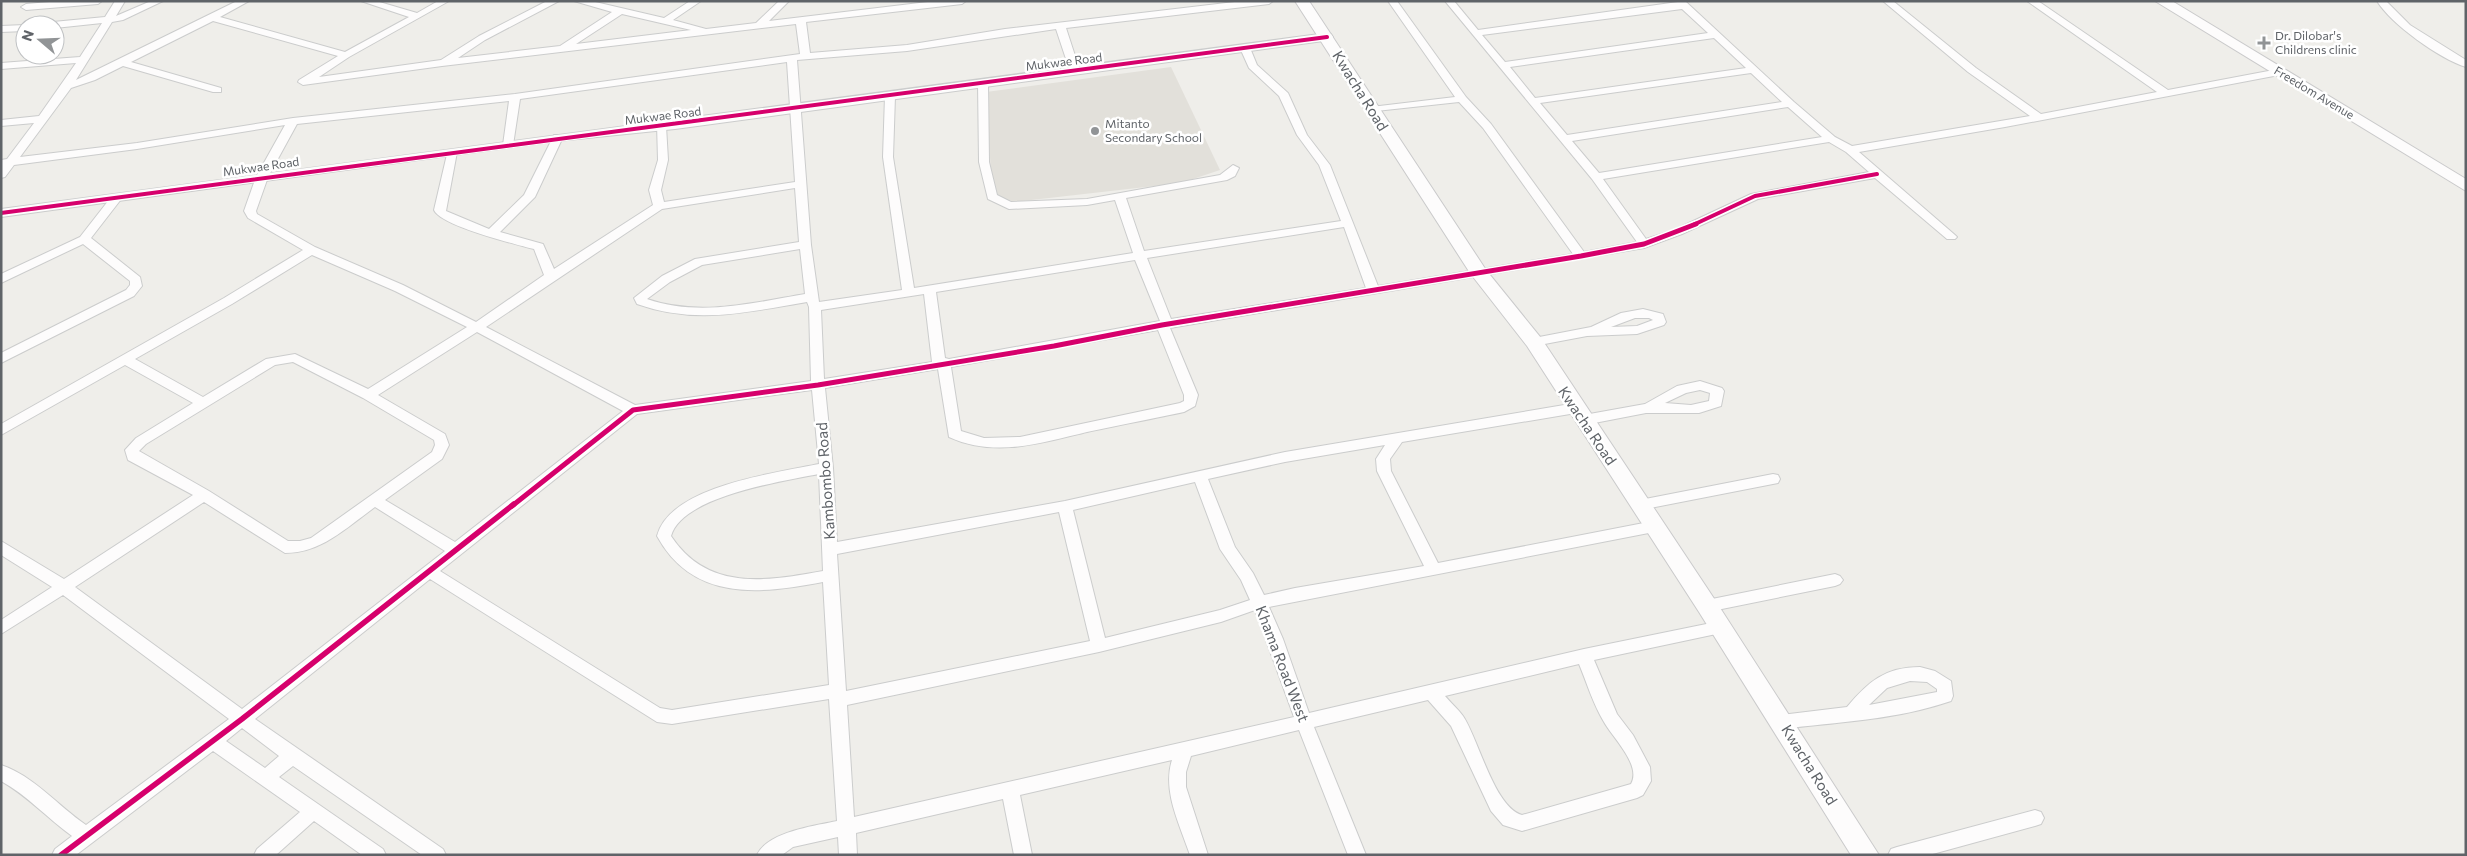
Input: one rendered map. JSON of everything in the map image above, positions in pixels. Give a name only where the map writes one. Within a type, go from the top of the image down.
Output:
[{"type":"main road","name":"Kwacha Road","points":[[1302,1],[1327,37],[1371,110],[1479,272],[1534,342],[1707,606],[1866,855]]},
{"type":"main road","name":"Freedom Avenue","points":[[2162,1],[2466,186]]},
{"type":"street","points":[[26,7],[98,1]]},
{"type":"street","points":[[1,175],[6,162],[67,86],[120,1]]},
{"type":"street","points":[[65,24],[109,20],[130,15],[159,1]]},
{"type":"street","points":[[67,86],[91,78],[210,17],[246,1]]},
{"type":"street","points":[[365,1],[418,16]]},
{"type":"street","points":[[445,1],[346,55],[305,80],[303,84],[442,63],[759,25],[801,22],[962,1]]},
{"type":"street","points":[[533,12],[541,1]]},
{"type":"street","points":[[442,63],[482,38],[555,1]]},
{"type":"street","points":[[578,1],[603,4],[620,11],[713,32]]},
{"type":"street","points":[[666,21],[697,1]]},
{"type":"street","points":[[759,25],[785,1]]},
{"type":"street","points":[[6,162],[138,146],[293,121],[515,97],[805,56],[942,44],[1005,32],[1269,1]]},
{"type":"street","points":[[1392,1],[1462,99],[1491,131],[1581,256]]},
{"type":"street","points":[[1450,2],[1465,1]]},
{"type":"street","points":[[1887,1],[1972,70],[2038,117]]},
{"type":"street","points":[[2031,1],[2166,93]]},
{"type":"street","points":[[2381,1],[2397,20],[2430,44],[2466,64]]},
{"type":"street","points":[[1450,2],[1596,178],[1644,244]]},
{"type":"street","points":[[1475,33],[1681,4],[1790,104],[1831,139],[1850,150],[1951,237]]},
{"type":"street","points":[[561,50],[620,11]]},
{"type":"street","points":[[210,17],[346,55]]},
{"type":"street","points":[[801,22],[805,56]]},
{"type":"street","points":[[1060,25],[1076,71]]},
{"type":"street","points":[[1,29],[15,28]]},
{"type":"street","points":[[1503,65],[1717,35]]},
{"type":"street","name":"Mukwae Road","points":[[1,213],[558,137],[795,109],[1327,37]]},
{"type":"street","points":[[1245,48],[1253,66],[1284,95],[1302,135],[1324,165],[1373,289]]},
{"type":"street","name":"Kambombo Road","points":[[792,58],[805,245],[813,302],[826,468],[837,696],[848,855]]},
{"type":"street","points":[[1,66],[83,60]]},
{"type":"street","points":[[120,62],[217,90]]},
{"type":"street","points":[[1534,101],[1754,70]]},
{"type":"street","points":[[1850,150],[2279,72]]},
{"type":"street","points":[[982,83],[985,115],[984,162],[992,197],[1009,206],[1087,202],[1222,178],[1231,174],[1233,168]]},
{"type":"street","points":[[890,96],[888,156],[909,293]]},
{"type":"street","points":[[508,145],[515,97]]},
{"type":"street","points":[[1371,110],[1462,99]]},
{"type":"street","points":[[1563,138],[1790,104]]},
{"type":"street","points":[[1,124],[42,119]]},
{"type":"street","points":[[293,121],[262,177],[250,211],[252,216],[312,250],[399,288],[477,327],[633,410]]},
{"type":"street","points":[[659,206],[655,190],[663,160],[661,126]]},
{"type":"street","points":[[492,233],[529,197],[558,137]]},
{"type":"street","points":[[1596,178],[1831,139]]},
{"type":"street","points":[[452,152],[440,210],[441,213],[473,228],[539,247],[550,276]]},
{"type":"street","points":[[61,855],[242,719],[633,410],[818,384],[1054,346],[1165,324],[1581,256],[1644,244],[1678,232],[1754,196],[1877,174]]},
{"type":"street","points":[[368,395],[477,327],[550,276],[659,206],[802,184]]},
{"type":"street","points":[[928,289],[954,434],[962,440],[975,442],[1022,441],[1184,408],[1190,403],[1191,395],[1120,196]]},
{"type":"street","points":[[1,279],[84,239],[116,198]]},
{"type":"street","points":[[805,245],[699,262],[666,279],[640,298],[641,301],[649,305],[695,313],[909,293],[1348,224]]},
{"type":"street","points":[[1,359],[130,293],[136,286],[136,280],[84,239]]},
{"type":"street","points":[[1,430],[228,301],[312,250]]},
{"type":"street","points":[[1534,342],[1594,331]]},
{"type":"street","points":[[283,358],[295,358],[368,395],[440,437],[442,445],[437,455],[316,542],[300,547],[285,547],[204,495],[133,456],[132,450],[142,441],[203,403],[271,362],[283,358]]},
{"type":"street","points":[[124,359],[203,403]]},
{"type":"street","points":[[831,549],[1065,506],[1285,457],[1397,439],[1580,414],[1648,408]]},
{"type":"street","points":[[1397,439],[1383,459],[1384,471],[1434,570]]},
{"type":"street","points":[[826,468],[755,482],[716,495],[684,509],[668,524],[664,536],[670,547],[685,561],[710,578],[731,584],[756,585],[795,582],[831,575]]},
{"type":"street","name":"Khama Road West","points":[[1200,476],[1228,549],[1248,577],[1275,639],[1304,722],[1357,855]]},
{"type":"street","points":[[1640,505],[1773,479]]},
{"type":"street","points":[[1,628],[204,495]]},
{"type":"street","points":[[374,500],[456,551]]},
{"type":"street","points":[[1065,506],[1099,646]]},
{"type":"street","points":[[430,572],[657,715],[672,718],[837,696],[1099,646],[1221,616],[1258,603],[1295,594],[1434,570],[1654,527]]},
{"type":"street","points":[[1,547],[64,587],[292,756],[437,855]]},
{"type":"street","points":[[1707,606],[1835,580]]},
{"type":"street","points":[[766,855],[789,840],[846,829],[1010,789],[1584,656],[1721,628]]},
{"type":"street","points":[[1431,692],[1457,721],[1497,805],[1509,819],[1522,823],[1637,790],[1642,781],[1641,767],[1627,740],[1610,718],[1584,656]]},
{"type":"street","points":[[1781,722],[1852,712],[1933,700],[1945,696],[1945,686],[1939,678],[1929,674],[1910,674],[1874,688],[1852,712]]},
{"type":"street","points":[[212,741],[377,855]]},
{"type":"street","points":[[1184,750],[1177,772],[1177,787],[1198,855]]},
{"type":"street","points":[[265,778],[292,756]]},
{"type":"street","points":[[1,772],[18,781],[59,817],[87,836]]},
{"type":"street","points":[[1010,789],[1023,855]]},
{"type":"street","points":[[262,855],[313,811]]},
{"type":"street","points":[[1897,855],[2035,818]]},
{"type":"shaded area","name":"Mitanto Secondary School","points":[[1171,67],[1220,170],[1181,183],[1014,202],[999,196],[992,189],[986,92]]},
{"type":"cycle path","points":[[1,213],[558,137],[675,125],[1327,37]]},
{"type":"cycle path","points":[[61,855],[242,719],[633,410],[818,385],[1054,346],[1162,325],[1581,256],[1644,244],[1678,232],[1755,196],[1877,174]]},
{"type":"place","name":"Dr. Dilobar's Childrens clinic","points":[[2264,43]]},
{"type":"place","name":"Mitanto Secondary School","points":[[1095,131]]}]
